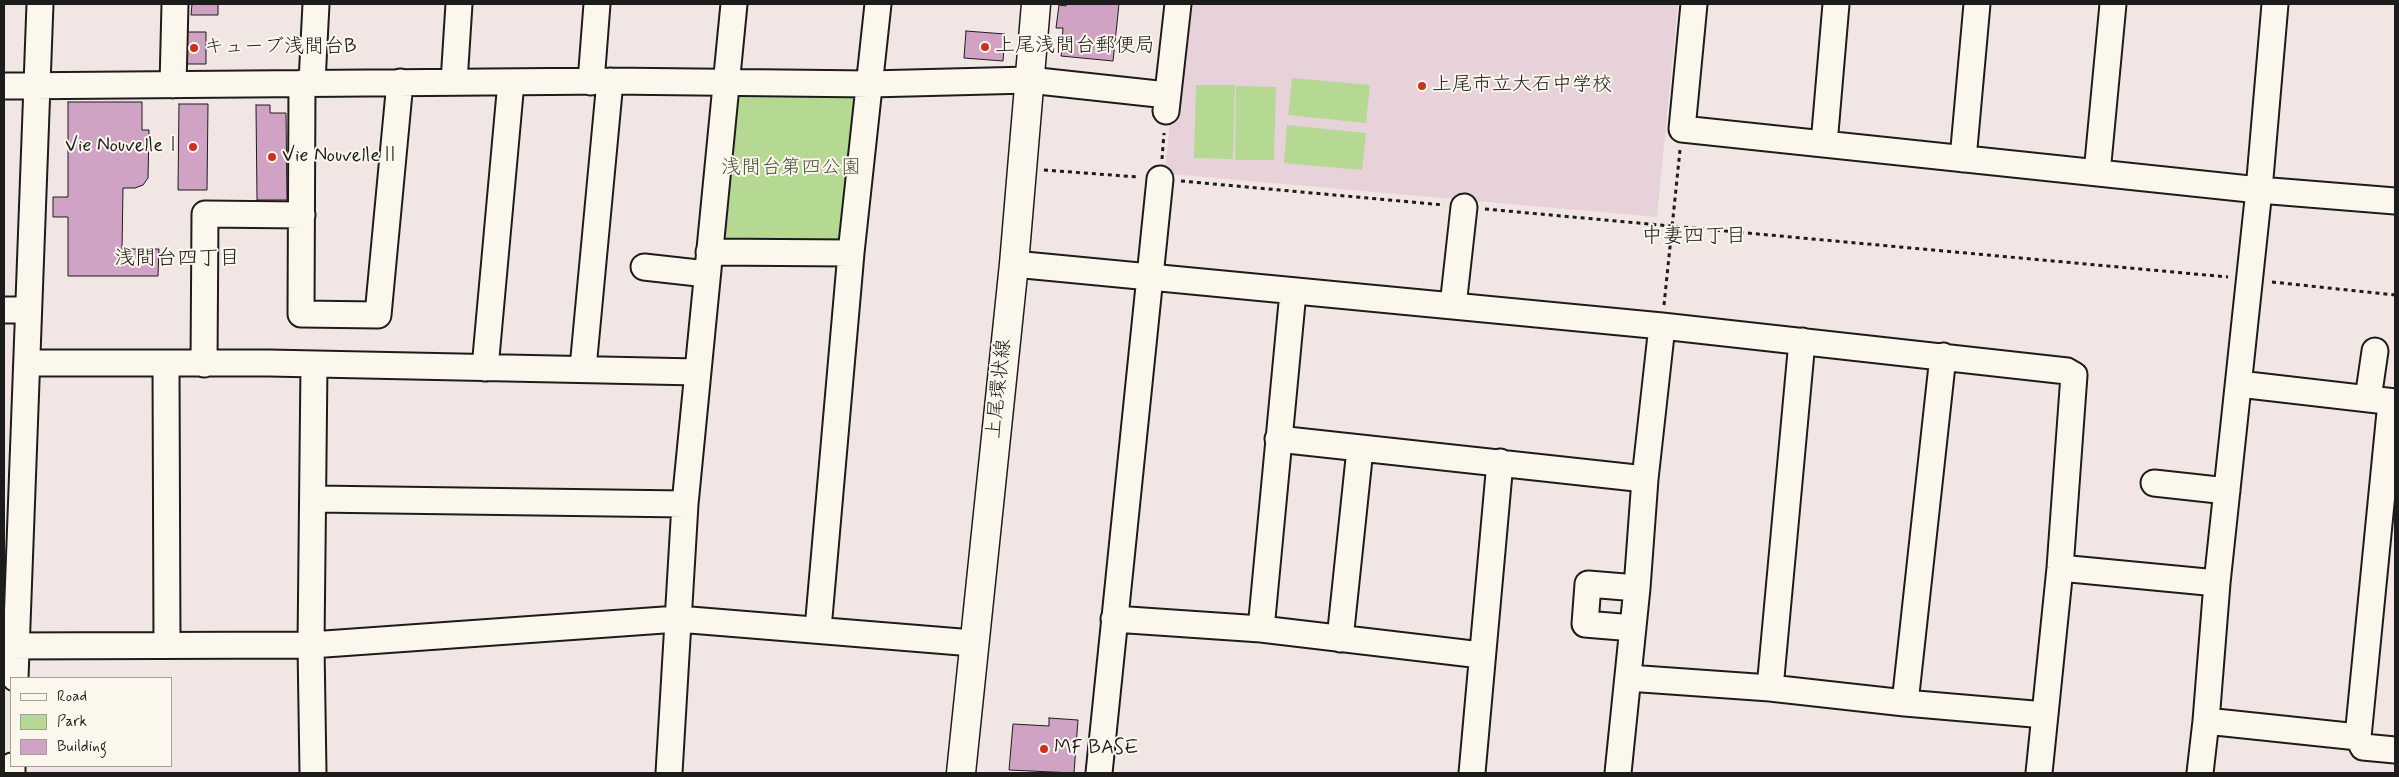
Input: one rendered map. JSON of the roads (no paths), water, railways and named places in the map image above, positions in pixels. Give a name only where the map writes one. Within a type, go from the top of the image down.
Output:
[{"type":"main road","name":"上尾環状線","points":[[962,773],[973,644],[1014,264],[1036,4]]},
{"type":"street","points":[[15,677],[10,646],[12,493],[28,363],[15,310],[37,87],[40,4]]},
{"type":"street","points":[[173,84],[175,4]]},
{"type":"street","points":[[316,4],[307,82],[302,215],[302,314],[378,314],[400,82]]},
{"type":"street","points":[[454,82],[460,4]]},
{"type":"street","points":[[583,368],[600,81],[597,4]]},
{"type":"street","points":[[670,773],[685,504],[734,4]]},
{"type":"street","points":[[818,629],[850,253],[878,4]]},
{"type":"street","points":[[4,86],[600,81],[870,84],[1029,80],[1166,103],[1178,4]]},
{"type":"street","points":[[1694,4],[1682,129],[2259,190],[2395,201]]},
{"type":"street","points":[[1824,144],[1836,4]]},
{"type":"street","points":[[1963,159],[1977,4]]},
{"type":"street","points":[[2097,173],[2113,4]]},
{"type":"street","points":[[2200,773],[2217,582],[2259,190],[2275,4]]},
{"type":"street","points":[[485,368],[511,82]]},
{"type":"street","points":[[1099,773],[1160,179]]},
{"type":"street","points":[[1453,306],[1464,207]]},
{"type":"street","points":[[204,364],[205,214],[302,215]]},
{"type":"street","points":[[644,267],[850,253]]},
{"type":"street","points":[[1014,264],[1662,326],[2066,371],[2074,376],[2060,568],[2039,773]]},
{"type":"street","points":[[1260,629],[1293,292]]},
{"type":"street","points":[[1618,773],[1637,588],[1645,479],[1662,326]]},
{"type":"street","points":[[1770,688],[1802,341]]},
{"type":"street","points":[[2375,351],[2385,401],[2358,736],[2363,746],[2395,750]]},
{"type":"street","points":[[1905,703],[1943,356]]},
{"type":"street","points":[[28,363],[314,364],[583,368],[698,372]]},
{"type":"street","points":[[166,364],[167,645]]},
{"type":"street","points":[[313,773],[311,645],[314,364]]},
{"type":"street","points":[[2239,384],[2385,401]]},
{"type":"street","points":[[1278,439],[1645,479]]},
{"type":"street","points":[[1340,639],[1360,449]]},
{"type":"street","points":[[1472,773],[1481,655],[1500,462]]},
{"type":"street","points":[[2154,483],[2227,490]]},
{"type":"street","points":[[314,499],[685,504]]},
{"type":"street","points":[[2060,568],[2217,582]]},
{"type":"street","points":[[1633,628],[1585,624],[1588,584],[1637,588]]},
{"type":"street","points":[[10,646],[311,645],[678,619],[818,629],[973,644]]},
{"type":"street","points":[[1114,619],[1260,629],[1481,655]]},
{"type":"street","points":[[1628,678],[1770,688],[1905,703],[2045,715]]},
{"type":"street","points":[[2206,722],[2358,736]]},
{"type":"place","name":"上尾浅間台郵便局","points":[[985,47]]},
{"type":"place","name":"キューブ浅間台B","points":[[194,48]]},
{"type":"place","name":"上尾市立大石中学校","points":[[1422,86]]},
{"type":"place","name":"Vie NouvelleⅠ","points":[[193,147]]},
{"type":"place","name":"Vie NouvelleⅡ","points":[[272,157]]},
{"type":"place","name":"MF BASE","points":[[1044,749]]},
{"type":"district","name":"中妻四丁目","points":[[1694,238]]},
{"type":"district","name":"浅間台四丁目","points":[[177,260]]},
{"type":"park label","name":"浅間台第四公園","points":[[791,169]]}]
